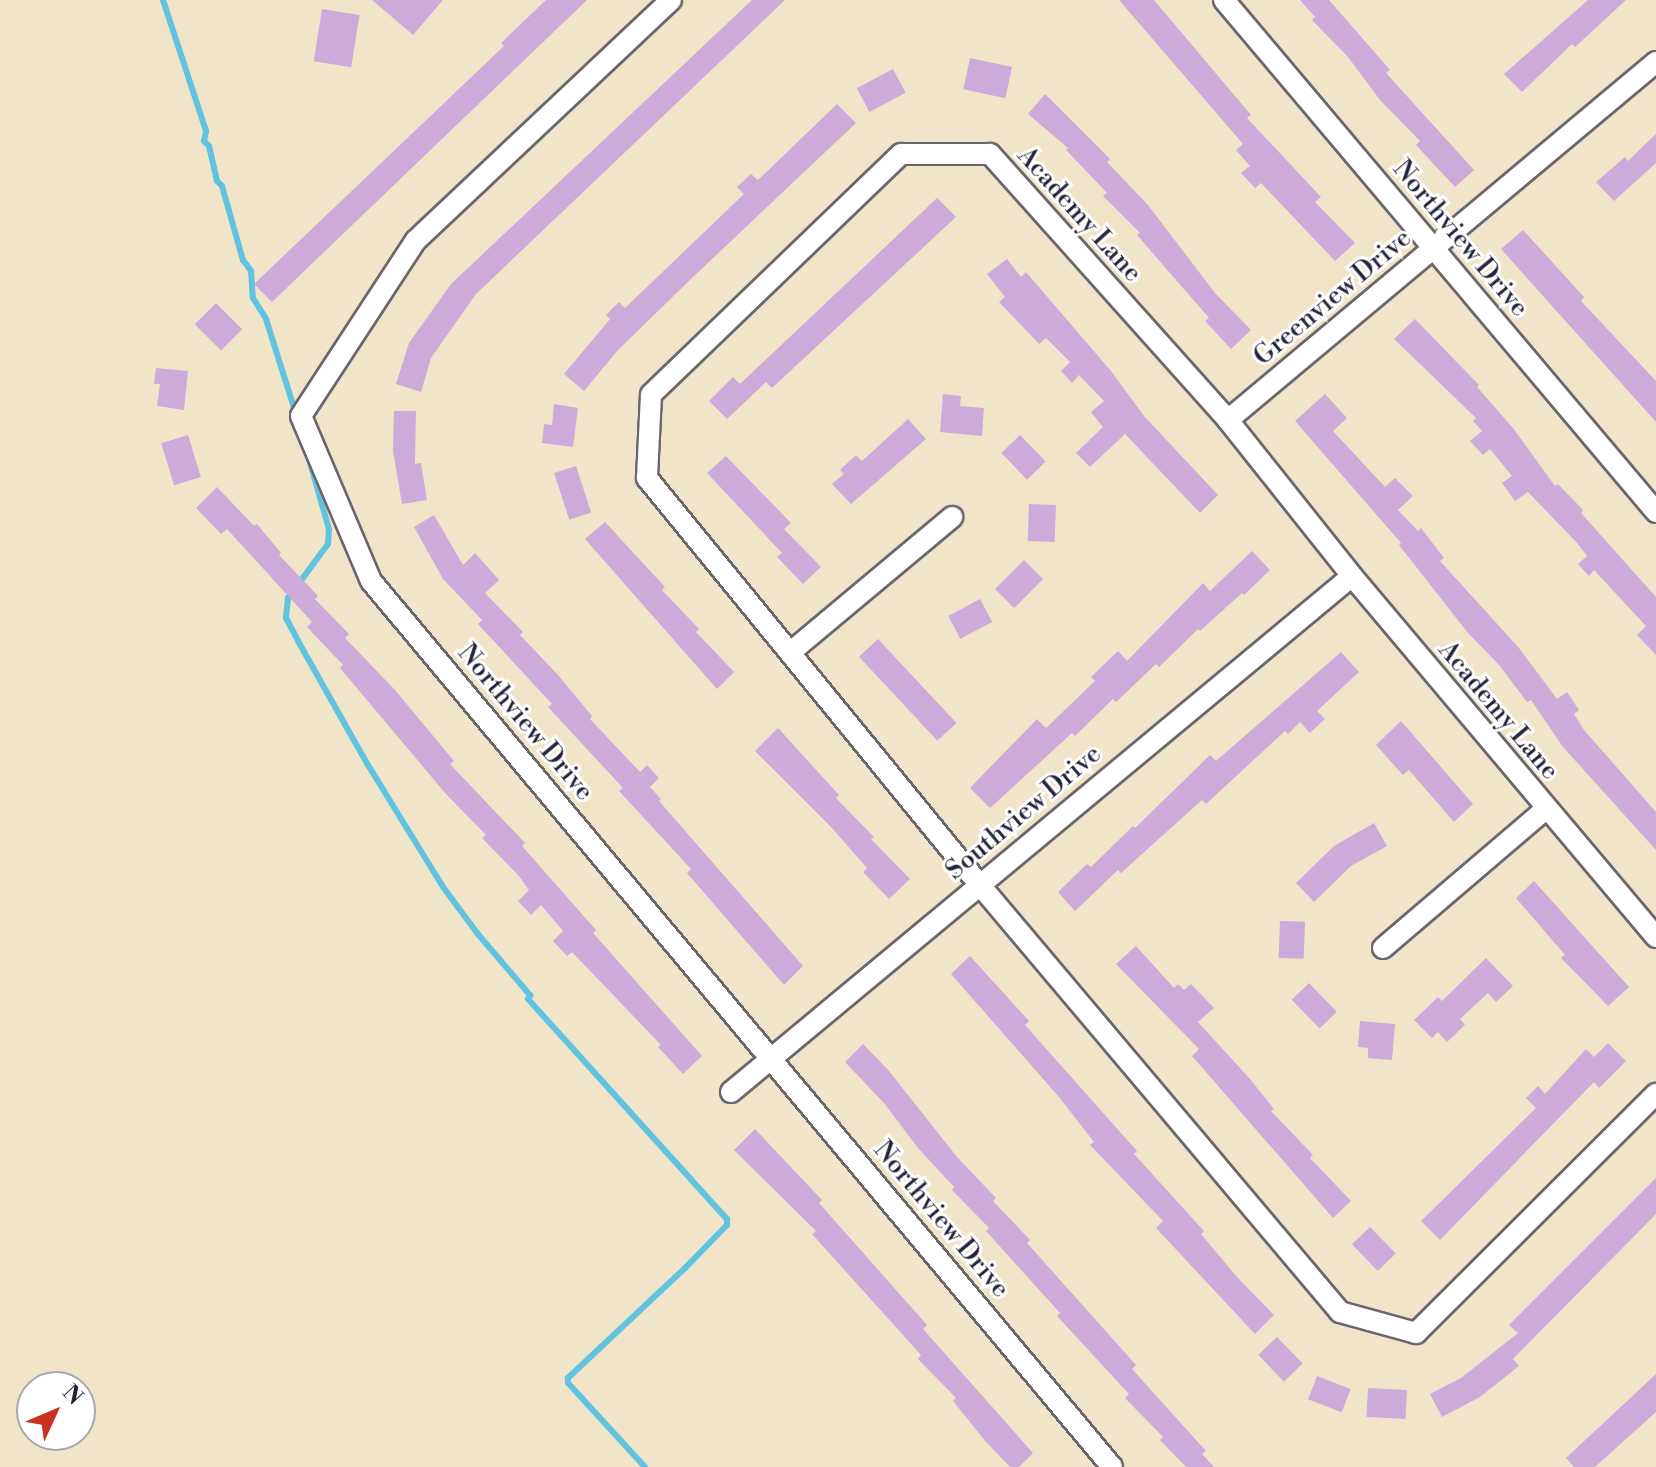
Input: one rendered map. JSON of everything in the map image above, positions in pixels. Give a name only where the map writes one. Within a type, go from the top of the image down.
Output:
[{"type":"street","name":"Northview Drive","points":[[671,0],[416,240],[301,416],[371,581],[1112,1467]]},
{"type":"street","name":"Northview Drive","points":[[1224,0],[1656,512]]},
{"type":"street","name":"Greenview Drive","points":[[1228,420],[1656,62]]},
{"type":"street","name":"Academy Lane","points":[[1656,937],[1352,576],[1228,420],[990,154],[901,154],[651,395],[647,478],[792,651],[979,884],[1340,1312],[1416,1333],[1656,1094]]},
{"type":"street","points":[[792,651],[952,517]]},
{"type":"street","name":"Southview Drive","points":[[731,1092],[1352,576]]},
{"type":"street","name":"Academy Lane","points":[[1383,948],[1546,809]]},
{"type":"building","points":[[372,0],[443,0],[413,35]]},
{"type":"building","points":[[546,0],[587,0],[272,302],[254,284],[504,46],[501,43]]},
{"type":"building","points":[[752,0],[785,0],[476,294],[431,358],[421,392],[396,384],[409,343],[451,284]]},
{"type":"building","points":[[1119,0],[1154,0],[1251,115],[1247,118],[1321,197],[1315,202],[1355,243],[1335,261],[1261,183],[1255,188],[1241,173],[1250,166],[1236,150],[1243,144]]},
{"type":"building","points":[[1300,0],[1329,0],[1390,70],[1386,73],[1474,170],[1455,187],[1416,145],[1420,141],[1380,100],[1348,57],[1312,20],[1315,17]]},
{"type":"building","points":[[1588,0],[1626,0],[1575,47],[1572,44],[1522,92],[1504,74]]},
{"type":"building","points":[[322,9],[360,15],[351,67],[314,61]]},
{"type":"building","points":[[970,58],[1012,67],[1005,98],[963,89]]},
{"type":"building","points":[[893,69],[906,93],[869,112],[857,88]]},
{"type":"building","points":[[1045,94],[1110,159],[1107,162],[1148,205],[1215,293],[1251,330],[1231,349],[1205,321],[1209,318],[1137,235],[1140,233],[1103,196],[1107,193],[1066,150],[1068,148],[1028,114]]},
{"type":"building","points":[[837,104],[856,123],[618,350],[584,391],[564,374],[610,319],[606,315],[619,302],[625,308],[744,194],[737,187],[751,174],[758,180]]},
{"type":"building","points":[[1656,134],[1656,163],[1614,201],[1596,182],[1625,157],[1628,161]]},
{"type":"building","points":[[937,198],[956,217],[772,388],[766,382],[727,419],[709,401],[733,377],[740,384]]},
{"type":"building","points":[[1523,230],[1584,297],[1581,301],[1656,381],[1656,422],[1501,249]]},
{"type":"building","points":[[1007,259],[1021,277],[1026,272],[1111,371],[1144,416],[1218,495],[1200,513],[1125,434],[1090,467],[1076,453],[1103,427],[1091,412],[1104,401],[1079,375],[1072,383],[1061,371],[1070,362],[1046,338],[1039,344],[999,302],[1005,297],[987,274]]},
{"type":"building","points":[[216,303],[242,329],[221,350],[195,324]]},
{"type":"building","points":[[1415,319],[1479,385],[1477,387],[1513,428],[1555,486],[1558,484],[1583,510],[1581,513],[1656,597],[1656,655],[1637,635],[1646,626],[1594,570],[1589,576],[1578,564],[1587,556],[1577,543],[1528,492],[1515,501],[1502,483],[1512,476],[1490,449],[1483,455],[1470,441],[1482,431],[1473,421],[1476,418],[1394,339]]},
{"type":"building","points":[[156,368],[188,371],[184,410],[157,406],[160,384],[154,384]]},
{"type":"building","points":[[943,394],[961,396],[960,406],[984,408],[982,436],[940,432]]},
{"type":"building","points":[[1325,394],[1347,418],[1333,431],[1385,487],[1395,478],[1413,496],[1398,510],[1418,531],[1421,528],[1444,558],[1440,561],[1519,648],[1557,699],[1567,692],[1579,710],[1574,714],[1584,730],[1656,812],[1656,850],[1563,747],[1531,700],[1527,702],[1500,666],[1468,633],[1399,545],[1401,543],[1295,421]]},
{"type":"building","points":[[554,404],[578,408],[573,447],[542,443],[544,424],[552,425]]},
{"type":"building","points":[[394,411],[416,411],[415,464],[421,463],[427,500],[402,504],[393,451]]},
{"type":"building","points":[[908,419],[926,439],[851,504],[832,484],[844,474],[840,470],[856,455],[862,461]]},
{"type":"building","points":[[188,435],[201,477],[174,485],[161,443]]},
{"type":"building","points":[[1020,435],[1046,462],[1027,480],[1001,453]]},
{"type":"building","points":[[726,456],[791,523],[784,529],[821,567],[803,584],[777,557],[782,553],[707,473]]},
{"type":"building","points":[[576,466],[591,513],[569,520],[554,473]]},
{"type":"building","points":[[217,487],[254,526],[257,524],[281,553],[279,555],[318,596],[315,599],[349,634],[345,638],[395,690],[454,761],[450,764],[525,843],[522,846],[596,930],[593,933],[702,1056],[683,1074],[658,1047],[661,1045],[572,952],[567,956],[553,941],[563,931],[541,905],[531,915],[518,901],[529,890],[519,876],[482,838],[486,835],[446,794],[340,668],[343,665],[307,627],[312,622],[227,529],[221,534],[196,508]]},
{"type":"building","points":[[1029,504],[1056,505],[1055,542],[1028,541]]},
{"type":"building","points":[[434,515],[463,565],[475,553],[499,580],[485,593],[523,632],[520,635],[558,675],[592,716],[590,719],[640,772],[647,765],[659,778],[650,787],[661,799],[659,801],[803,966],[784,985],[687,873],[691,869],[619,791],[623,788],[548,707],[552,704],[478,624],[482,620],[443,579],[414,527]]},
{"type":"building","points":[[605,522],[665,587],[662,590],[699,629],[696,632],[734,672],[717,689],[585,539]]},
{"type":"building","points":[[1252,551],[1270,570],[1244,595],[1242,593],[1200,631],[1198,629],[1159,667],[1156,664],[1116,702],[1113,699],[1075,736],[1072,733],[990,808],[970,788],[1037,719],[1046,728],[1095,681],[1091,677],[1118,651],[1127,661],[1203,583],[1210,591]]},
{"type":"building","points":[[1024,560],[1043,579],[1014,608],[995,589]]},
{"type":"building","points":[[980,599],[992,622],[960,639],[948,616]]},
{"type":"building","points":[[878,639],[956,723],[937,741],[859,657]]},
{"type":"building","points":[[1341,652],[1359,672],[1317,711],[1325,719],[1310,733],[1300,722],[1288,734],[1285,731],[1206,804],[1202,800],[1121,873],[1118,870],[1075,911],[1058,892],[1087,864],[1091,867],[1133,826],[1135,828],[1210,755],[1216,761]]},
{"type":"building","points":[[1401,721],[1473,804],[1454,822],[1409,770],[1403,775],[1376,745]]},
{"type":"building","points":[[778,728],[839,795],[836,798],[874,837],[871,839],[910,879],[889,899],[863,872],[867,868],[831,827],[755,751]]},
{"type":"building","points":[[1374,823],[1387,846],[1351,866],[1314,902],[1296,883],[1334,846]]},
{"type":"building","points":[[1534,881],[1629,987],[1608,1006],[1561,958],[1565,955],[1516,898]]},
{"type":"building","points":[[1280,921],[1305,922],[1304,959],[1279,958]]},
{"type":"building","points":[[1136,946],[1174,988],[1178,984],[1184,990],[1191,984],[1214,1008],[1198,1022],[1250,1079],[1274,1109],[1271,1111],[1313,1155],[1310,1158],[1351,1201],[1333,1218],[1192,1056],[1199,1049],[1116,964]]},
{"type":"building","points":[[970,956],[1029,1021],[1025,1025],[1137,1151],[1134,1154],[1204,1231],[1201,1234],[1237,1277],[1274,1315],[1255,1334],[1156,1228],[1163,1221],[1090,1145],[1094,1142],[1059,1097],[951,974]]},
{"type":"building","points":[[1486,958],[1513,986],[1496,1002],[1488,993],[1460,1019],[1465,1025],[1447,1042],[1438,1032],[1432,1038],[1414,1020],[1438,997],[1442,1001]]},
{"type":"building","points":[[1309,983],[1337,1012],[1320,1028],[1292,1000]]},
{"type":"building","points":[[1360,1021],[1395,1024],[1392,1060],[1368,1058],[1368,1048],[1358,1047]]},
{"type":"building","points":[[1608,1043],[1626,1061],[1599,1088],[1594,1082],[1440,1240],[1421,1221],[1536,1108],[1526,1098],[1538,1086],[1545,1094],[1586,1049],[1594,1057]]},
{"type":"building","points":[[863,1044],[889,1071],[957,1157],[996,1198],[993,1201],[1030,1240],[1027,1243],[1136,1365],[1132,1369],[1206,1451],[1202,1454],[1214,1467],[1186,1467],[1160,1440],[1163,1437],[1125,1398],[1129,1394],[1057,1316],[1060,1313],[986,1231],[989,1228],[952,1190],[954,1187],[918,1148],[884,1103],[845,1062]]},
{"type":"building","points":[[755,1129],[822,1200],[819,1203],[927,1325],[923,1329],[1033,1453],[1019,1467],[1010,1467],[986,1442],[953,1401],[956,1398],[918,1359],[921,1355],[812,1234],[816,1231],[734,1150]]},
{"type":"building","points":[[1656,1178],[1656,1214],[1513,1359],[1519,1366],[1480,1397],[1442,1417],[1430,1394],[1461,1378],[1518,1333],[1509,1325]]},
{"type":"building","points":[[1370,1227],[1396,1254],[1378,1271],[1352,1244]]},
{"type":"building","points":[[1277,1337],[1303,1364],[1284,1382],[1258,1355]]},
{"type":"building","points":[[1656,1374],[1656,1412],[1595,1467],[1574,1467],[1566,1458]]},
{"type":"building","points":[[1317,1376],[1351,1389],[1342,1412],[1308,1399]]},
{"type":"building","points":[[1368,1388],[1407,1390],[1405,1419],[1366,1417]]},
{"type":"waterway","points":[[163,0],[206,131],[204,141],[209,146],[243,260],[251,271],[253,298],[266,319],[296,414]]},
{"type":"waterway","points":[[309,459],[329,529],[328,544],[288,598],[286,618],[298,641],[368,765],[443,887],[477,933],[530,995],[528,999],[727,1219],[727,1225],[685,1268],[568,1378],[568,1383],[645,1467]]}]
